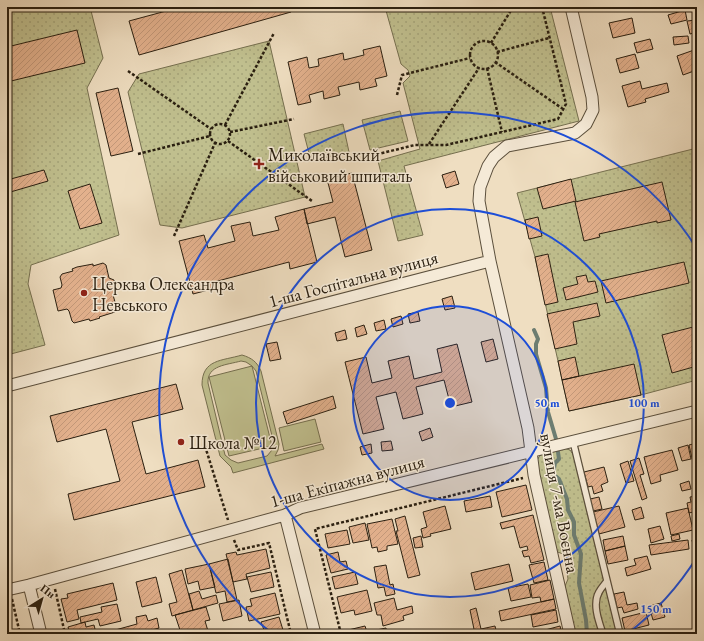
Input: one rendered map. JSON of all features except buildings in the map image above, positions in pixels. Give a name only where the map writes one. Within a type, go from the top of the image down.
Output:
[{"type":"street","points":[[490,261],[479,201],[480,187],[488,166],[494,157],[507,146],[575,133],[586,124],[593,110],[592,97],[571,7]]},
{"type":"street","name":"1-ша Госпітальна вулиця","points":[[7,386],[490,261]]},
{"type":"street","name":"вулиця 7-ма Воєнна","points":[[490,261],[528,428],[534,475],[570,634]]},
{"type":"street","name":"1-ша Екіпажна вулиця","points":[[8,590],[232,530],[285,515],[300,508],[697,411]]},
{"type":"street","points":[[285,515],[315,634]]},
{"type":"street","points":[[29,585],[41,634]]},
{"type":"lane","points":[[573,441],[620,634]]},
{"type":"lane","points":[[603,634],[598,618],[596,601],[598,592],[607,581]]},
{"type":"path","points":[[491,43],[513,7]]},
{"type":"path","points":[[362,158],[414,145],[446,145],[558,119],[566,104],[542,7]]},
{"type":"path","points":[[225,125],[274,33]]},
{"type":"path","points":[[497,52],[549,38]]},
{"type":"path","points":[[481,41],[491,43],[497,52],[495,62],[486,68],[479,68],[472,63],[470,58],[472,47],[481,41]]},
{"type":"path","points":[[397,96],[402,75],[470,58]]},
{"type":"path","points":[[495,62],[563,109]]},
{"type":"path","points":[[429,145],[479,68]]},
{"type":"path","points":[[486,68],[502,132]]},
{"type":"path","points":[[128,71],[211,129]]},
{"type":"path","points":[[230,132],[294,119]]},
{"type":"path","points":[[216,125],[225,125],[230,132],[228,141],[220,145],[215,144],[210,136],[211,129],[216,125]]},
{"type":"path","points":[[138,154],[210,136]]},
{"type":"path","points":[[228,141],[312,201]]},
{"type":"path","points":[[174,236],[215,144]]},
{"type":"path","points":[[205,446],[238,550],[269,544],[291,634]]},
{"type":"path","points":[[341,634],[315,529],[534,475]]},
{"type":"path","points":[[53,579],[65,634]]},
{"type":"path","points":[[8,590],[20,634]]},
{"type":"shaded area","points":[[7,7],[90,7],[103,58],[87,88],[119,235],[31,265],[28,284],[45,345],[7,355]]},
{"type":"shaded area","points":[[385,7],[550,7],[579,121],[404,166],[423,235],[398,241],[378,161],[420,149],[403,83],[410,76],[408,70],[401,64]]},
{"type":"shaded area","points":[[269,41],[305,197],[182,228],[160,225],[128,92],[139,74]]},
{"type":"shaded area","points":[[400,111],[408,141],[370,150],[362,120]]},
{"type":"shaded area","points":[[343,124],[349,152],[311,161],[304,134]]},
{"type":"shaded area","points":[[697,148],[697,380],[641,395],[569,411],[535,257],[517,193]]},
{"type":"shaded area","points":[[242,355],[254,361],[261,371],[279,444],[275,456],[322,444],[324,449],[233,473],[231,467],[220,456],[202,385],[205,370],[214,362]],"holes":[[[241,361],[246,362],[256,371],[274,444],[272,450],[267,456],[238,463],[225,455],[208,383],[209,377],[214,369]]]},
{"type":"shaded area","points":[[252,366],[272,446],[229,456],[209,377]]},
{"type":"shaded area","points":[[315,419],[321,442],[284,451],[279,428]]},
{"type":"shaded area","points":[[563,448],[570,450],[575,457],[604,580],[596,593],[594,606],[600,634],[572,634],[563,591],[568,579],[566,562],[563,554],[555,551],[536,464],[539,456],[542,454]]},
{"type":"shaded area","points":[[606,588],[618,634],[605,634],[601,622],[599,604],[602,593]]},
{"type":"waterway","points":[[534,330],[538,339],[536,344],[536,354],[546,388],[548,412],[556,439]]},
{"type":"waterway","points":[[558,452],[559,459],[555,463],[553,474],[559,479],[567,499],[568,510],[574,522],[574,535],[581,554],[579,583],[587,634]]},
{"type":"place","name":"Миколаївський військовий шпиталь","points":[[259,164]]},
{"type":"place","name":"Церква Олександра Невського","points":[[84,293]]},
{"type":"place","name":"Школа №12","points":[[181,442]]}]
